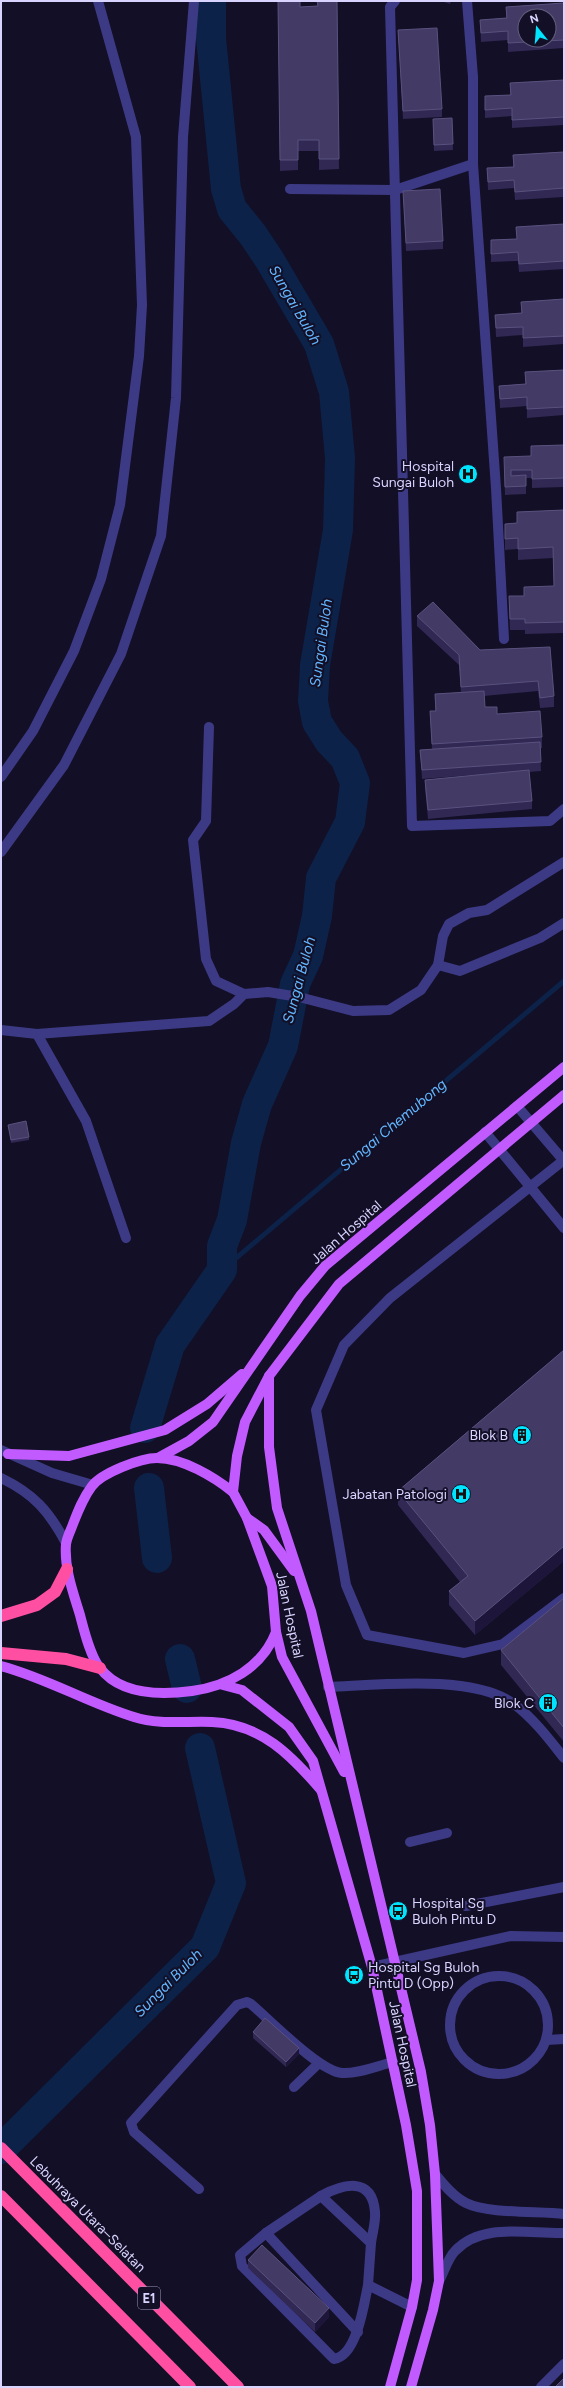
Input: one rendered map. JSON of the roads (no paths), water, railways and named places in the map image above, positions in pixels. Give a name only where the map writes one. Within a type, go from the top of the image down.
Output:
[{"type":"highway","points":[[1,1616],[37,1605],[55,1592],[67,1569]]},
{"type":"highway","points":[[1,1653],[66,1659],[100,1668]]},
{"type":"highway","name":"Lebuhraya Utara–Selatan","points":[[1,2148],[238,2387]]},
{"type":"highway","name":"E1","points":[[1,2196],[190,2387]]},
{"type":"main road","name":"Jalan Hospital","points":[[158,1458],[189,1441],[213,1422],[300,1296],[324,1266],[564,1067]]},
{"type":"main road","points":[[233,1492],[237,1456],[246,1422],[270,1376],[339,1284],[564,1095]]},
{"type":"main road","points":[[4,1452],[69,1456],[165,1430],[207,1404],[254,1363]]},
{"type":"main road","name":"Jalan Hospital","points":[[270,1376],[269,1447],[277,1508],[311,1611],[351,1785],[421,2072],[430,2125],[435,2174],[439,2281],[433,2310],[411,2387]]},
{"type":"main road","points":[[233,1492],[218,1480],[191,1466],[158,1458],[121,1467],[93,1485],[81,1504],[66,1543],[67,1569],[85,1634],[100,1668],[120,1684],[139,1691],[165,1695],[223,1685],[254,1666],[271,1646],[276,1632]]},
{"type":"main road","name":"Jalan Hospital","points":[[233,1492],[247,1518],[272,1586],[276,1632],[282,1657],[294,1682],[351,1785]]},
{"type":"main road","points":[[247,1518],[264,1530],[299,1577]]},
{"type":"main road","points":[[1,1666],[31,1674],[134,1718],[164,1723],[213,1722],[238,1727],[263,1736],[294,1758],[323,1793]]},
{"type":"main road","name":"Jalan Hospital","points":[[223,1685],[242,1690],[290,1726],[314,1761],[372,1967],[393,2062],[416,2192],[417,2280],[412,2307],[390,2387]]},
{"type":"street","points":[[1,777],[33,731],[74,651],[101,579],[120,505],[139,356],[142,305],[136,137],[98,1]]},
{"type":"street","points":[[1,852],[64,765],[121,654],[161,536],[176,398],[183,137],[194,1]]},
{"type":"street","points":[[395,1],[390,7],[412,826],[550,821],[564,810]]},
{"type":"street","points":[[467,1],[473,77],[472,164],[496,488],[504,639]]},
{"type":"street","points":[[290,189],[395,190],[472,164]]},
{"type":"street","points":[[210,727],[206,821],[194,840],[206,959],[216,981],[244,994],[277,994],[300,997],[354,1012],[389,1010],[421,990],[438,965],[444,936],[449,924],[469,913],[487,910],[564,862]]},
{"type":"street","points":[[438,965],[460,970],[540,938],[564,923]]},
{"type":"street","points":[[1,1030],[37,1034],[209,1021],[234,1004],[244,994]]},
{"type":"street","points":[[37,1034],[86,1122],[126,1238]]},
{"type":"street","points":[[517,1106],[564,1161],[390,1298],[344,1345],[316,1410],[346,1585],[367,1635],[464,1653],[503,1644],[564,1598]]},
{"type":"street","points":[[485,1132],[564,1228]]},
{"type":"street","points":[[4,1452],[52,1473],[93,1485]]},
{"type":"street","points":[[1,1478],[20,1487],[37,1500],[52,1518],[66,1543]]},
{"type":"street","points":[[328,1687],[410,1684],[463,1687],[489,1692],[513,1704],[533,1721],[564,1758]]},
{"type":"street","points":[[410,1842],[447,1833]]},
{"type":"street","points":[[466,1906],[564,1887]]},
{"type":"street","points":[[372,1967],[511,1936],[564,1937]]},
{"type":"street","points":[[494,1976],[510,1978],[525,1984],[537,1994],[545,2008],[548,2024],[546,2040],[538,2055],[522,2068],[512,2073],[495,2074],[479,2071],[465,2062],[455,2049],[450,2033],[450,2017],[455,2002],[465,1989],[479,1980],[494,1976]]},
{"type":"street","points":[[199,2189],[134,2132],[131,2123],[238,2005],[247,2002],[252,2004],[319,2063],[332,2071],[343,2073],[393,2062]]},
{"type":"street","points":[[546,2040],[564,2039]]},
{"type":"street","points":[[294,2087],[319,2063]]},
{"type":"street","points":[[435,2174],[449,2190],[467,2204],[496,2210],[564,2214]]},
{"type":"street","points":[[351,2184],[361,2186],[370,2196],[375,2212],[368,2285],[358,2332],[340,2358],[334,2359],[329,2356],[242,2266],[240,2255],[266,2233],[321,2196],[336,2188],[351,2184]]},
{"type":"street","points":[[321,2196],[371,2243]]},
{"type":"street","points":[[439,2281],[454,2251],[471,2237],[490,2231],[564,2233]]},
{"type":"street","points":[[266,2233],[358,2332]]},
{"type":"street","points":[[368,2285],[412,2307]]},
{"type":"street","points":[[541,2387],[564,2364]]},
{"type":"waterway","name":"Sungai Buloh","points":[[145,1428],[170,1345],[222,1270],[222,1246],[232,1220],[246,1143],[257,1104],[283,1046],[295,984],[308,956],[317,916],[321,878],[350,822],[355,783],[345,758],[329,741],[317,722],[313,701],[315,665],[338,530],[340,458],[334,392],[319,344],[269,259],[253,235],[232,209],[226,189],[211,38],[211,1]]},
{"type":"waterway","name":"Sungai Chemubong","points":[[222,1270],[564,981]]},
{"type":"waterway","name":"Sungai Buloh","points":[[149,1488],[157,1558]]},
{"type":"waterway","name":"Sungai Buloh","points":[[180,1659],[187,1688]]},
{"type":"waterway","name":"Sungai Buloh","points":[[1,2149],[205,1947],[231,1883],[200,1748]]},
{"type":"place","name":"Hospital Sungai Buloh","points":[[468,474]]},
{"type":"place","name":"Blok B","points":[[522,1435]]},
{"type":"place","name":"Jabatan Patologi","points":[[461,1494]]},
{"type":"place","name":"Blok C","points":[[548,1703]]},
{"type":"place","name":"Hospital Sg Buloh Pintu D","points":[[398,1911]]},
{"type":"place","name":"Hospital Sg Buloh Pintu D (Opp)","points":[[354,1975]]}]
